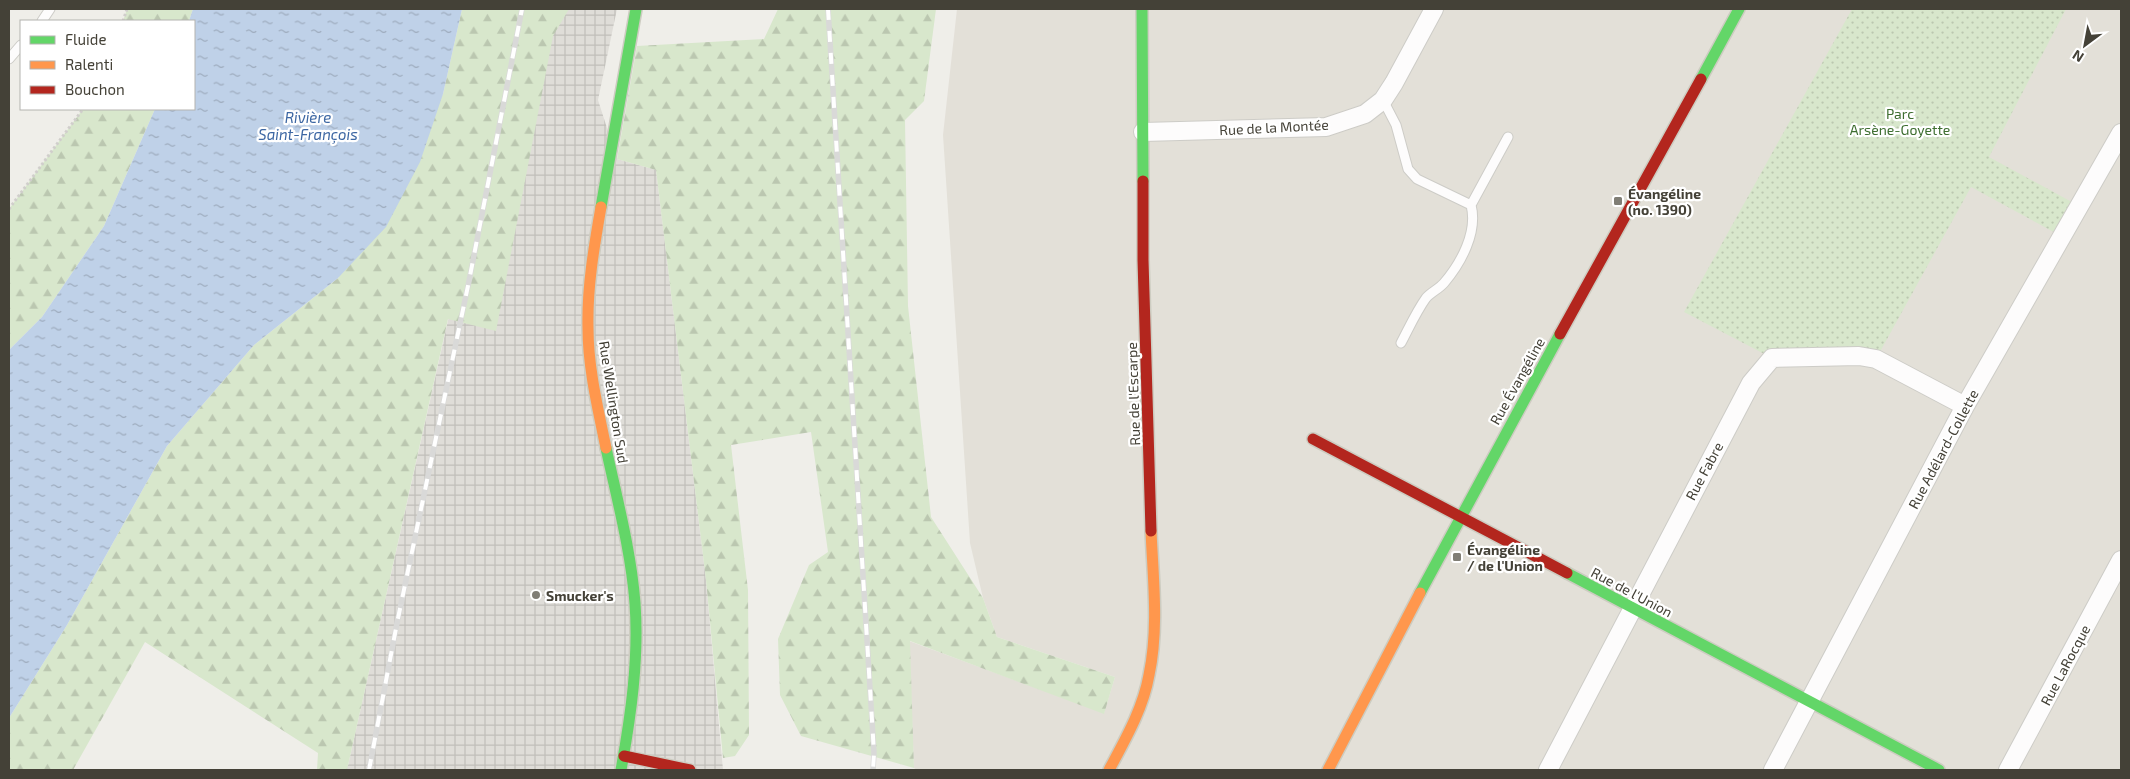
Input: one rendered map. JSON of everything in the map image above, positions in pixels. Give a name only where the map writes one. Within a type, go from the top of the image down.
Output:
[{"type":"street","name":"Rue Wellington Sud","points":[[621,770],[632,692],[635,604],[623,528],[603,438],[593,380],[588,320],[593,252],[636,9]]},
{"type":"street","name":"Rue de l'Escarpe","points":[[1109,770],[1136,712],[1148,679],[1152,657],[1154,615],[1143,260],[1142,9]]},
{"type":"street","name":"Rue de la Montée","points":[[1143,132],[1326,127],[1365,114],[1383,100],[1394,84],[1434,9]]},
{"type":"street","name":"Rue Évangéline","points":[[1328,770],[1460,518],[1738,9]]},
{"type":"street","name":"Rue Adélard-Collette","points":[[1773,770],[1965,406],[2121,133]]},
{"type":"street","name":"Rue Fabre","points":[[1548,770],[1751,383],[1772,358],[1859,356],[1876,359],[1965,406]]},
{"type":"street","name":"Rue de l'Union","points":[[1313,439],[1808,703],[1938,770]]},
{"type":"street","name":"Rue LaRocque","points":[[2008,770],[2121,560]]},
{"type":"street","points":[[624,756],[690,770]]},
{"type":"lane","points":[[43,20],[50,9]]},
{"type":"lane","points":[[9,59],[20,46]]},
{"type":"lane","points":[[1383,100],[1396,124],[1408,169],[1417,179],[1471,205]]},
{"type":"lane","points":[[1401,343],[1427,297],[1443,284],[1462,256],[1473,228],[1471,205],[1508,137]]},
{"type":"path","points":[[9,209],[83,110]]},
{"type":"shaded area","points":[[518,9],[617,9],[598,100],[617,159],[656,170],[706,580],[723,770],[347,770]]},
{"type":"shaded area","points":[[957,9],[2121,9],[2121,770],[917,770],[914,768],[909,641],[1104,713],[1115,677],[997,637],[983,598],[970,543],[943,135]]},
{"type":"green space","points":[[127,9],[193,9],[189,20],[123,20]]},
{"type":"green space","points":[[462,9],[569,9],[553,36],[496,331],[448,319],[347,770],[317,770],[318,753],[145,642],[73,770],[9,770],[9,718],[67,625],[167,446],[254,345],[338,278],[443,94]]},
{"type":"green space","points":[[778,9],[936,9],[924,101],[905,120],[908,306],[931,517],[983,598],[997,637],[1115,677],[1104,714],[910,641],[914,768],[801,736],[780,695],[778,639],[809,565],[828,552],[811,432],[731,445],[748,590],[749,735],[735,756],[723,758],[706,580],[656,170],[617,159],[637,46],[764,39]]},
{"type":"green space","name":"Parc Arsène-Goyette","points":[[1852,9],[2066,9],[1989,157],[2081,207],[2063,237],[1971,187],[1876,359],[1772,358],[1684,312]]},
{"type":"green space","points":[[82,110],[155,110],[104,226],[42,317],[9,350],[9,209]]},
{"type":"water","name":"Rivière Saint-François","points":[[193,9],[462,9],[443,94],[420,162],[386,227],[338,278],[254,345],[167,446],[67,625],[9,718],[9,350],[42,317],[104,226],[155,110],[195,110],[195,20],[189,20]]},
{"type":"railway","points":[[369,770],[397,623],[469,281],[522,9]]},
{"type":"railway","points":[[828,9],[874,753],[873,770]]},
{"type":"traffic: fast","points":[[601,207],[636,9]]},
{"type":"traffic: fast","points":[[1142,9],[1143,181]]},
{"type":"traffic: fast","points":[[1701,79],[1739,9]]},
{"type":"traffic: fast","points":[[1420,593],[1560,334]]},
{"type":"traffic: fast","points":[[606,448],[627,545],[633,584],[636,624],[633,687],[621,770]]},
{"type":"traffic: fast","points":[[1567,573],[1939,770]]},
{"type":"traffic: slow","points":[[601,207],[590,282],[588,343],[606,448]]},
{"type":"traffic: slow","points":[[1109,770],[1138,712],[1149,675],[1155,621],[1151,531]]},
{"type":"traffic: slow","points":[[1328,770],[1420,593]]},
{"type":"traffic: jam","points":[[1560,334],[1701,79]]},
{"type":"traffic: jam","points":[[1143,181],[1143,260],[1151,531]]},
{"type":"traffic: jam","points":[[1313,439],[1567,573]]},
{"type":"traffic: jam","points":[[624,756],[690,770]]},
{"type":"place","name":"Évangéline (no. 1390)","points":[[1618,201]]},
{"type":"place","name":"Évangéline / de l'Union","points":[[1457,557]]},
{"type":"place","name":"Smucker's","points":[[536,595]]}]
